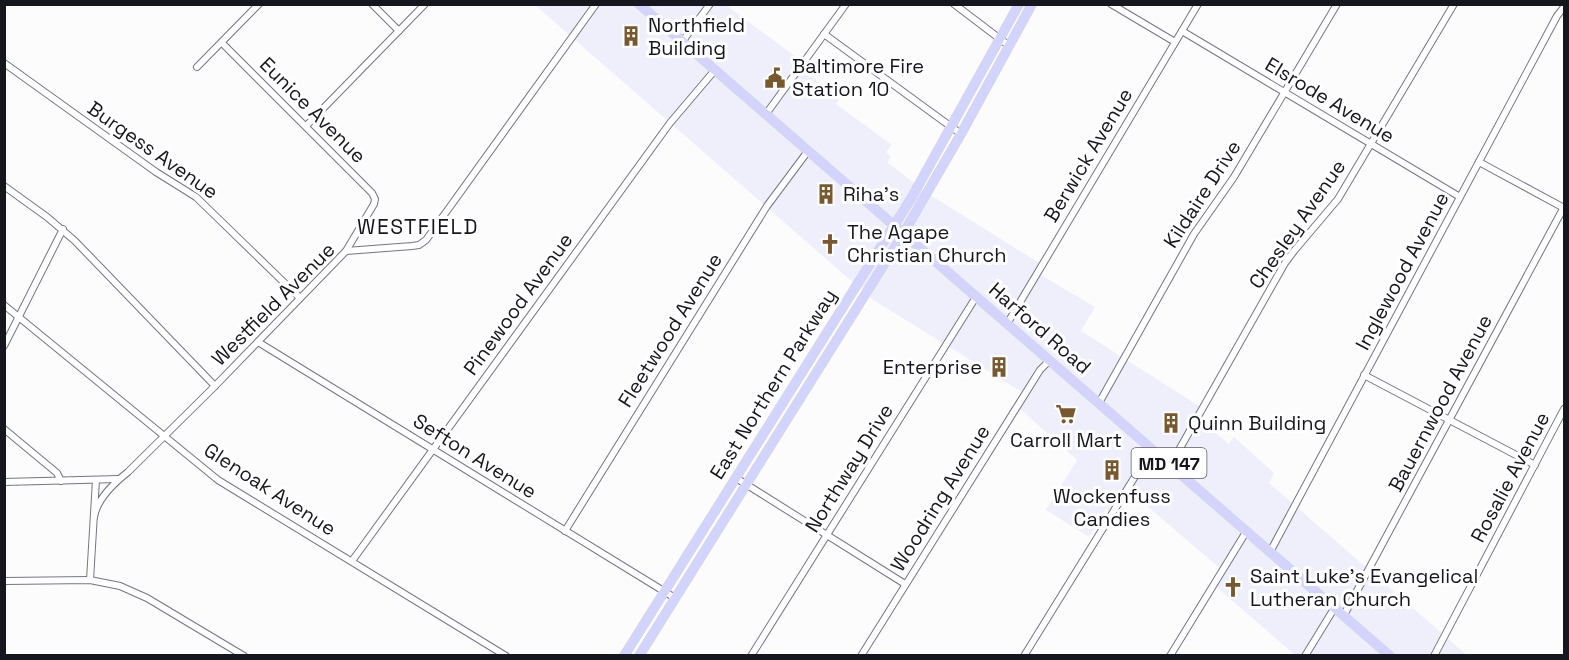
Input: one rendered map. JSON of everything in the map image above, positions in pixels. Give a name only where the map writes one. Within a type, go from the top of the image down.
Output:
[{"type":"main road","name":"Harford Road","points":[[639,4],[1390,656]]},
{"type":"main road","name":"East Northern Parkway","points":[[639,656],[903,234],[961,134],[1019,4]]},
{"type":"main road","name":"East Northern Parkway","points":[[624,656],[894,226],[1004,42],[1032,4]]},
{"type":"main road","points":[[795,383],[806,389]]},
{"type":"street","points":[[197,67],[259,4]]},
{"type":"street","points":[[372,4],[399,31]]},
{"type":"street","points":[[306,126],[425,4]]},
{"type":"street","name":"Westfield Avenue","points":[[94,517],[99,502],[119,479],[215,386],[346,251],[412,246],[419,245],[426,240],[596,4]]},
{"type":"street","points":[[682,42],[710,4]]},
{"type":"street","points":[[766,114],[846,4]]},
{"type":"street","points":[[954,4],[1004,42]]},
{"type":"street","points":[[1111,4],[1175,42]]},
{"type":"street","name":"Berwick Avenue","points":[[1007,324],[1198,4]]},
{"type":"street","name":"Kildaire Drive","points":[[1099,403],[1194,234],[1234,177],[1337,4]]},
{"type":"street","name":"Chesley Avenue","points":[[1171,464],[1286,263],[1338,199],[1454,4]]},
{"type":"street","name":"Inglewood Avenue","points":[[1270,552],[1557,16],[1564,7]]},
{"type":"street","name":"Elsrode Avenue","points":[[1182,31],[1460,197]]},
{"type":"street","points":[[824,34],[961,134]]},
{"type":"street","name":"Eunice Avenue","points":[[222,43],[369,188],[374,196],[374,204],[346,251]]},
{"type":"street","name":"Burgess Avenue","points":[[4,63],[140,162],[196,197],[300,298]]},
{"type":"street","name":"Pinewood Avenue","points":[[352,561],[670,123],[715,70]]},
{"type":"street","name":"Fleetwood Avenue","points":[[565,531],[767,206],[808,151]]},
{"type":"street","points":[[1479,162],[1564,208]]},
{"type":"street","points":[[4,186],[63,230],[215,386]]},
{"type":"street","name":"Bauernwood Avenue","points":[[1344,615],[1564,208]]},
{"type":"street","points":[[4,346],[63,230]]},
{"type":"street","name":"Northway Drive","points":[[751,656],[976,297]]},
{"type":"street","name":"Glenoak Avenue","points":[[4,305],[218,480],[506,656]]},
{"type":"street","name":"Sefton Avenue","points":[[258,342],[675,598]]},
{"type":"street","name":"Woodring Avenue","points":[[861,656],[1040,370],[1049,361]]},
{"type":"street","points":[[1364,375],[1534,465]]},
{"type":"street","name":"Rosalie Avenue","points":[[1434,656],[1564,409]]},
{"type":"street","points":[[4,429],[57,473],[61,481]]},
{"type":"street","points":[[1023,656],[1152,449]]},
{"type":"street","points":[[736,478],[905,584]]},
{"type":"street","points":[[4,482],[119,479]]},
{"type":"street","name":"Westfield Avenue","points":[[90,580],[96,480]]},
{"type":"street","points":[[1170,656],[1246,532]]},
{"type":"street","points":[[4,581],[90,580],[120,586],[147,598],[244,656]]},
{"type":"street","points":[[1305,656],[1335,607]]},
{"type":"shaded area","points":[[535,5],[726,5],[803,62],[799,68],[840,97],[836,104],[892,145],[886,152],[891,157],[887,162],[927,193],[1041,264],[1036,272],[1095,307],[1081,331],[1202,408],[1197,418],[1229,444],[1234,437],[1274,473],[1269,483],[1467,655],[1295,655],[1214,585],[1222,570],[1127,489],[1112,512],[1106,509],[1089,537],[1046,510],[1077,460],[1018,407],[1025,394],[872,299]]},
{"type":"place","name":"Northfield Building","points":[[631,36]]},
{"type":"place","name":"Baltimore Fire Station 10","points":[[775,78]]},
{"type":"place","name":"Riha's","points":[[826,194]]},
{"type":"place","name":"The Agape Christian Church","points":[[830,244]]},
{"type":"place","name":"Enterprise","points":[[999,367]]},
{"type":"place","name":"Carroll Mart","points":[[1066,414]]},
{"type":"place","name":"Quinn Building","points":[[1171,423]]},
{"type":"place","name":"Wockenfuss Candies","points":[[1112,470]]},
{"type":"place","name":"Saint Luke's Evangelical Lutheran Church","points":[[1233,587]]},
{"type":"district","name":"WESTFIELD","points":[[418,226]]}]
